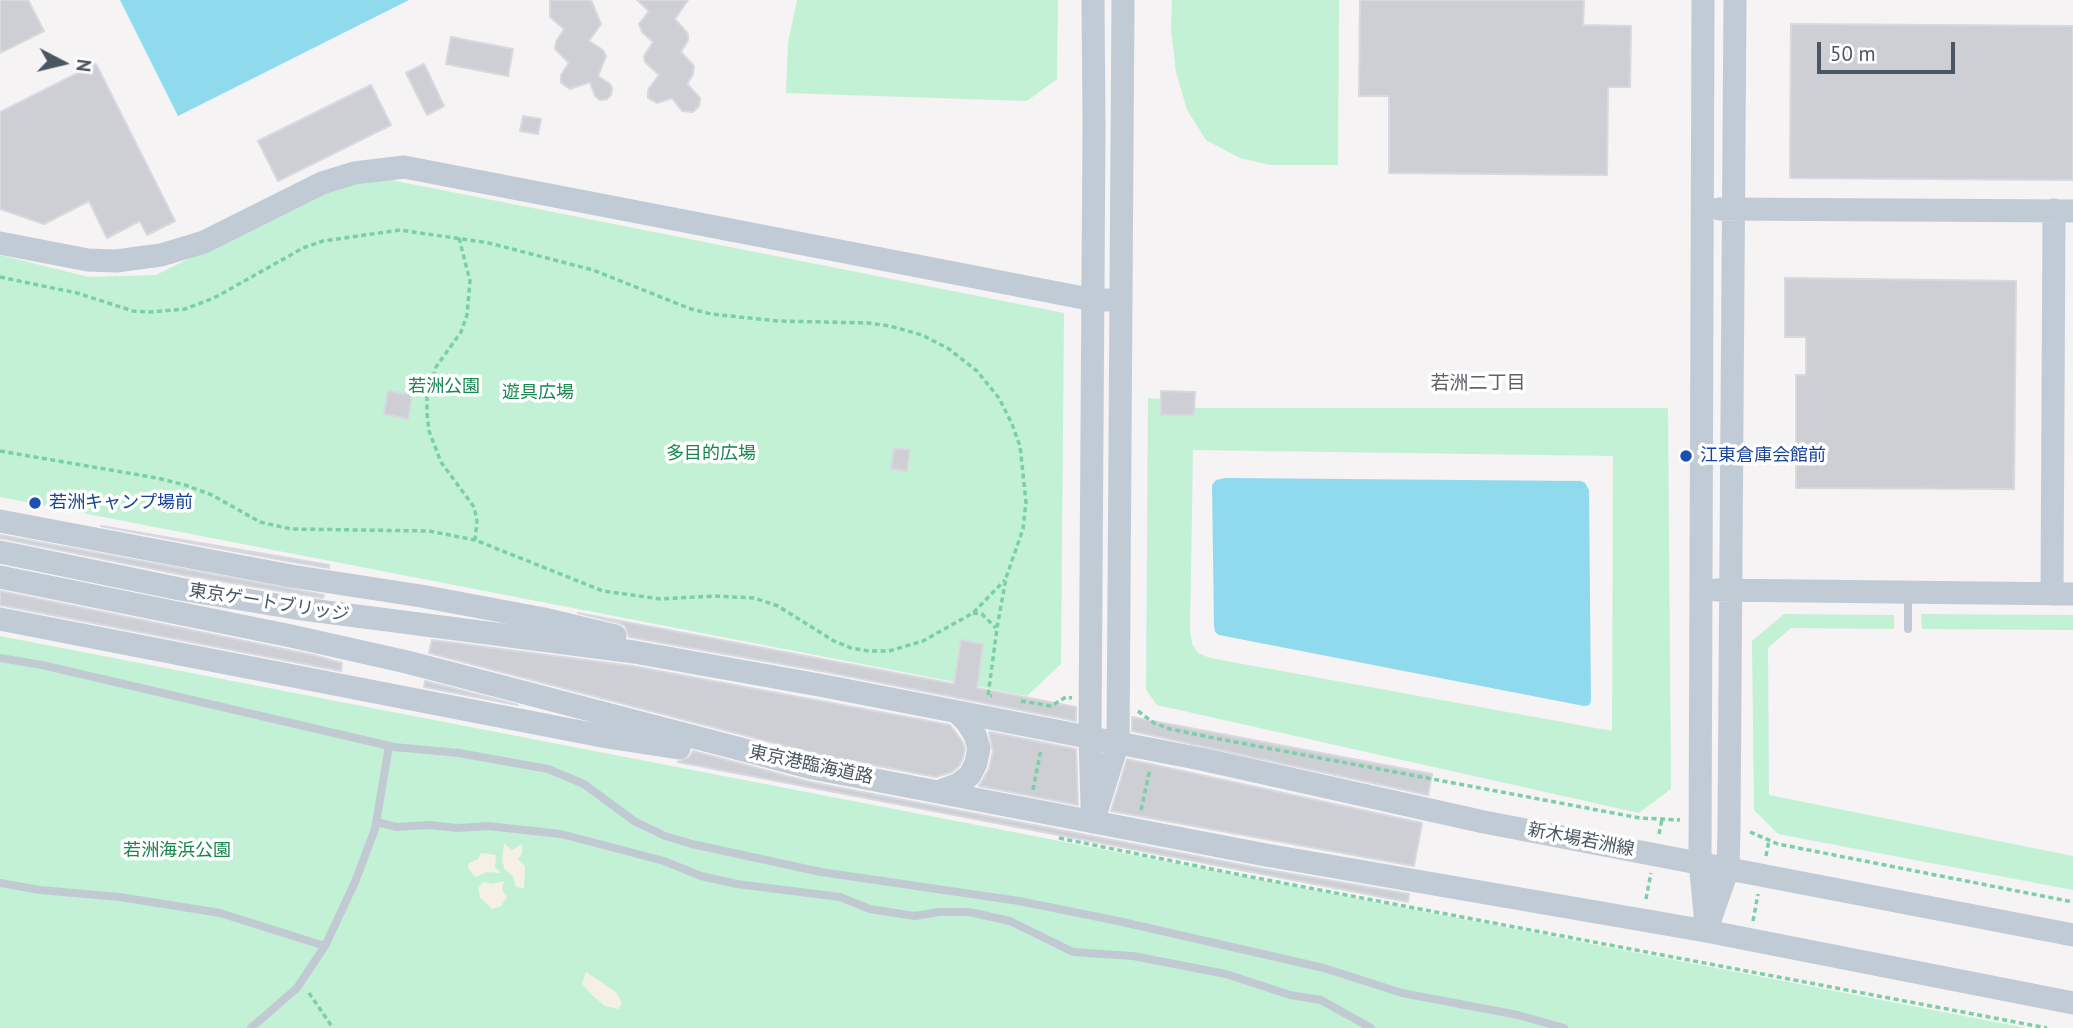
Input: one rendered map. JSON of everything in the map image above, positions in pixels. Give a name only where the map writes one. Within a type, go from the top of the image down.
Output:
[{"type":"street","points":[[1093,0],[1094,300],[1090,737],[1093,822]]},
{"type":"street","points":[[1093,822],[1118,742],[1123,0]]},
{"type":"street","points":[[1703,0],[1700,862],[1706,931]]},
{"type":"street","points":[[1706,931],[1728,869],[1735,0]]},
{"type":"street","points":[[0,243],[88,260],[116,261],[161,255],[204,242],[323,183],[354,173],[404,167],[1094,300],[1121,299]]},
{"type":"street","points":[[1700,590],[2063,594],[2064,210],[1702,209]]},
{"type":"street","points":[[0,521],[544,619],[819,685],[1090,737]]},
{"type":"street","name":"東京ゲートブリッジ","points":[[0,552],[180,589],[295,608],[634,652],[819,685]]},
{"type":"street","name":"東京ゲートブリッジ","points":[[0,577],[291,636],[531,694]]},
{"type":"street","points":[[0,619],[607,737],[813,768]]},
{"type":"street","name":"東京港臨海道路","points":[[531,694],[813,768],[1093,822]]},
{"type":"street","points":[[940,791],[959,784],[970,775],[976,763],[979,748],[975,735],[957,712]]},
{"type":"street","name":"新木場若洲線","points":[[1090,737],[1484,822],[2073,935]]},
{"type":"street","points":[[1093,822],[1279,858],[1643,919],[2073,1003]]},
{"type":"lane","points":[[1908,592],[1908,629]]},
{"type":"lane","points":[[0,657],[389,746],[448,752],[548,769],[584,784],[634,821],[665,836],[692,844],[821,872],[1019,901],[1118,921],[1312,965],[1402,993],[1518,1015],[1564,1028]]},
{"type":"lane","points":[[251,1028],[300,983],[325,946],[355,883],[376,822],[389,746]]},
{"type":"lane","points":[[376,822],[397,827],[429,825],[457,828],[488,825],[561,834],[653,858],[701,876],[737,884],[840,897],[870,909],[915,916],[939,912],[1010,921],[1073,952],[1133,956],[1226,974],[1290,995],[1321,1000],[1371,1028]]},
{"type":"lane","points":[[0,883],[40,890],[120,897],[220,914],[325,946]]},
{"type":"path","points":[[0,277],[77,293],[133,311],[185,309],[303,248],[323,241],[400,230],[458,238],[593,270],[691,309],[711,314],[778,321],[868,323],[922,335],[949,349],[977,371],[999,398],[1013,424],[1020,446],[1026,502],[1023,529],[1006,578],[988,696]]},
{"type":"path","points":[[458,238],[470,281],[468,307],[461,332],[436,367],[431,380],[427,414],[429,431],[441,462],[474,507],[477,521],[475,540]]},
{"type":"path","points":[[0,451],[166,480],[212,495],[260,522],[291,529],[429,531],[475,540],[603,592],[661,599],[714,596],[754,598],[778,606],[851,648],[869,651],[908,647],[923,641],[973,613],[1006,578]]},
{"type":"path","points":[[973,613],[982,614],[997,628]]},
{"type":"path","points":[[1030,808],[1051,706],[1066,696]]},
{"type":"path","points":[[1136,710],[1160,725],[1219,739],[1640,818],[1678,819]]},
{"type":"path","points":[[1132,853],[1160,725]]},
{"type":"path","points":[[1637,950],[1661,819]]},
{"type":"path","points":[[1746,831],[1778,844],[2073,902]]},
{"type":"path","points":[[1051,836],[2047,1028]]},
{"type":"path","points":[[1744,971],[1769,840]]},
{"type":"path","points":[[300,983],[317,1002],[333,1028]]},
{"type":"green space","points":[[797,0],[1058,0],[1057,79],[1027,101],[786,93],[788,43]]},
{"type":"green space","points":[[1172,0],[1339,0],[1338,165],[1271,165],[1240,158],[1206,140],[1187,110],[1176,72],[1171,30]]},
{"type":"green space","name":"若洲公園","points":[[386,179],[1064,313],[1061,664],[1027,696],[0,497],[0,255],[89,277],[156,275],[325,191],[352,182]]},
{"type":"green space","points":[[1148,398],[1161,399],[1161,415],[1194,415],[1194,408],[1668,408],[1671,789],[1639,813],[1157,705],[1146,690]],"holes":[[[1193,450],[1613,456],[1612,731],[1210,658],[1198,653],[1192,644]]]},
{"type":"green space","points":[[1784,614],[1894,615],[1894,629],[1791,628],[1768,648],[1769,795],[2073,856],[2073,890],[1778,834],[1754,810],[1752,641]]},
{"type":"green space","points":[[1921,614],[2073,615],[2073,630],[1922,629]]},
{"type":"green space","name":"若洲海浜公園","points":[[0,636],[2026,1028],[0,1028]]},
{"type":"sand","points":[[504,843],[512,850],[522,844],[522,854],[518,859],[525,866],[524,888],[516,887],[513,876],[505,870],[502,861]]},
{"type":"sand","points":[[481,853],[496,855],[495,867],[501,873],[488,872],[475,877],[468,868],[469,863],[478,859]]},
{"type":"sand","points":[[504,881],[502,890],[507,897],[501,906],[492,909],[480,897],[478,888],[483,882],[493,884]]},
{"type":"sand","points":[[586,972],[616,992],[622,1003],[619,1009],[605,1006],[582,984]]},
{"type":"water","points":[[120,0],[409,0],[178,116]]},
{"type":"water","points":[[1216,480],[1585,483],[1589,490],[1589,705],[1219,635],[1214,626],[1212,485]]},
{"type":"building","points":[[0,0],[28,0],[44,31],[0,53]]},
{"type":"building","points":[[550,0],[591,0],[601,24],[589,41],[603,50],[606,56],[598,76],[612,88],[607,99],[600,100],[595,96],[590,82],[570,89],[561,83],[561,75],[569,63],[555,49],[564,29],[550,17]]},
{"type":"building","points":[[637,0],[688,0],[675,19],[688,34],[688,40],[681,52],[694,66],[687,84],[700,98],[699,106],[693,112],[682,111],[672,98],[657,103],[648,98],[648,90],[659,75],[645,62],[644,56],[653,42],[642,32],[639,24],[649,11]]},
{"type":"building","points":[[1360,0],[1584,0],[1583,25],[1631,26],[1630,87],[1608,87],[1607,175],[1389,173],[1389,96],[1359,96]]},
{"type":"building","points":[[1791,24],[2073,26],[2073,180],[1790,178]]},
{"type":"building","points":[[451,37],[513,49],[508,76],[446,64]]},
{"type":"building","points":[[96,64],[175,221],[147,235],[140,221],[107,238],[89,201],[44,224],[0,209],[0,112]]},
{"type":"building","points":[[424,64],[444,106],[427,115],[406,73]]},
{"type":"building","points":[[371,85],[391,125],[278,181],[258,141]]},
{"type":"building","points":[[523,116],[541,119],[538,134],[520,131]]},
{"type":"building","points":[[1785,278],[2016,281],[2014,489],[1796,488],[1796,375],[1806,375],[1806,337],[1785,337]]},
{"type":"building","points":[[388,391],[412,395],[408,419],[384,414]]},
{"type":"building","points":[[1161,391],[1195,392],[1194,415],[1161,415]]},
{"type":"building","points":[[894,448],[910,450],[907,471],[891,469]]},
{"type":"building","points":[[101,526],[329,565],[329,568],[293,562]]},
{"type":"building","points":[[0,535],[324,595],[323,598],[183,575],[0,538]]},
{"type":"building","points":[[0,591],[313,655],[342,663],[341,671],[0,605]]},
{"type":"building","points":[[578,613],[954,684],[961,640],[983,644],[977,688],[1076,707],[1076,721],[629,637],[625,626],[619,623]]},
{"type":"building","points":[[432,640],[632,666],[950,725],[965,749],[959,766],[952,772],[936,777],[816,754],[429,653]]},
{"type":"building","points":[[425,681],[518,705],[424,687]]},
{"type":"building","points":[[1132,717],[1432,774],[1428,795],[1132,731]]},
{"type":"building","points":[[989,732],[1076,749],[1078,805],[979,786],[989,769],[993,751]]},
{"type":"building","points":[[693,751],[810,782],[1263,869],[1409,894],[1408,902],[678,762],[689,757]]},
{"type":"building","points":[[1127,759],[1422,823],[1414,866],[1111,811]]},
{"type":"place","name":"江東倉庫会館前","points":[[1686,456]]},
{"type":"place","name":"若洲キャンプ場前","points":[[35,503]]},
{"type":"district","name":"若洲二丁目","points":[[1478,384]]},
{"type":"park label","name":"遊具広場","points":[[538,393]]},
{"type":"park label","name":"多目的広場","points":[[711,454]]}]
